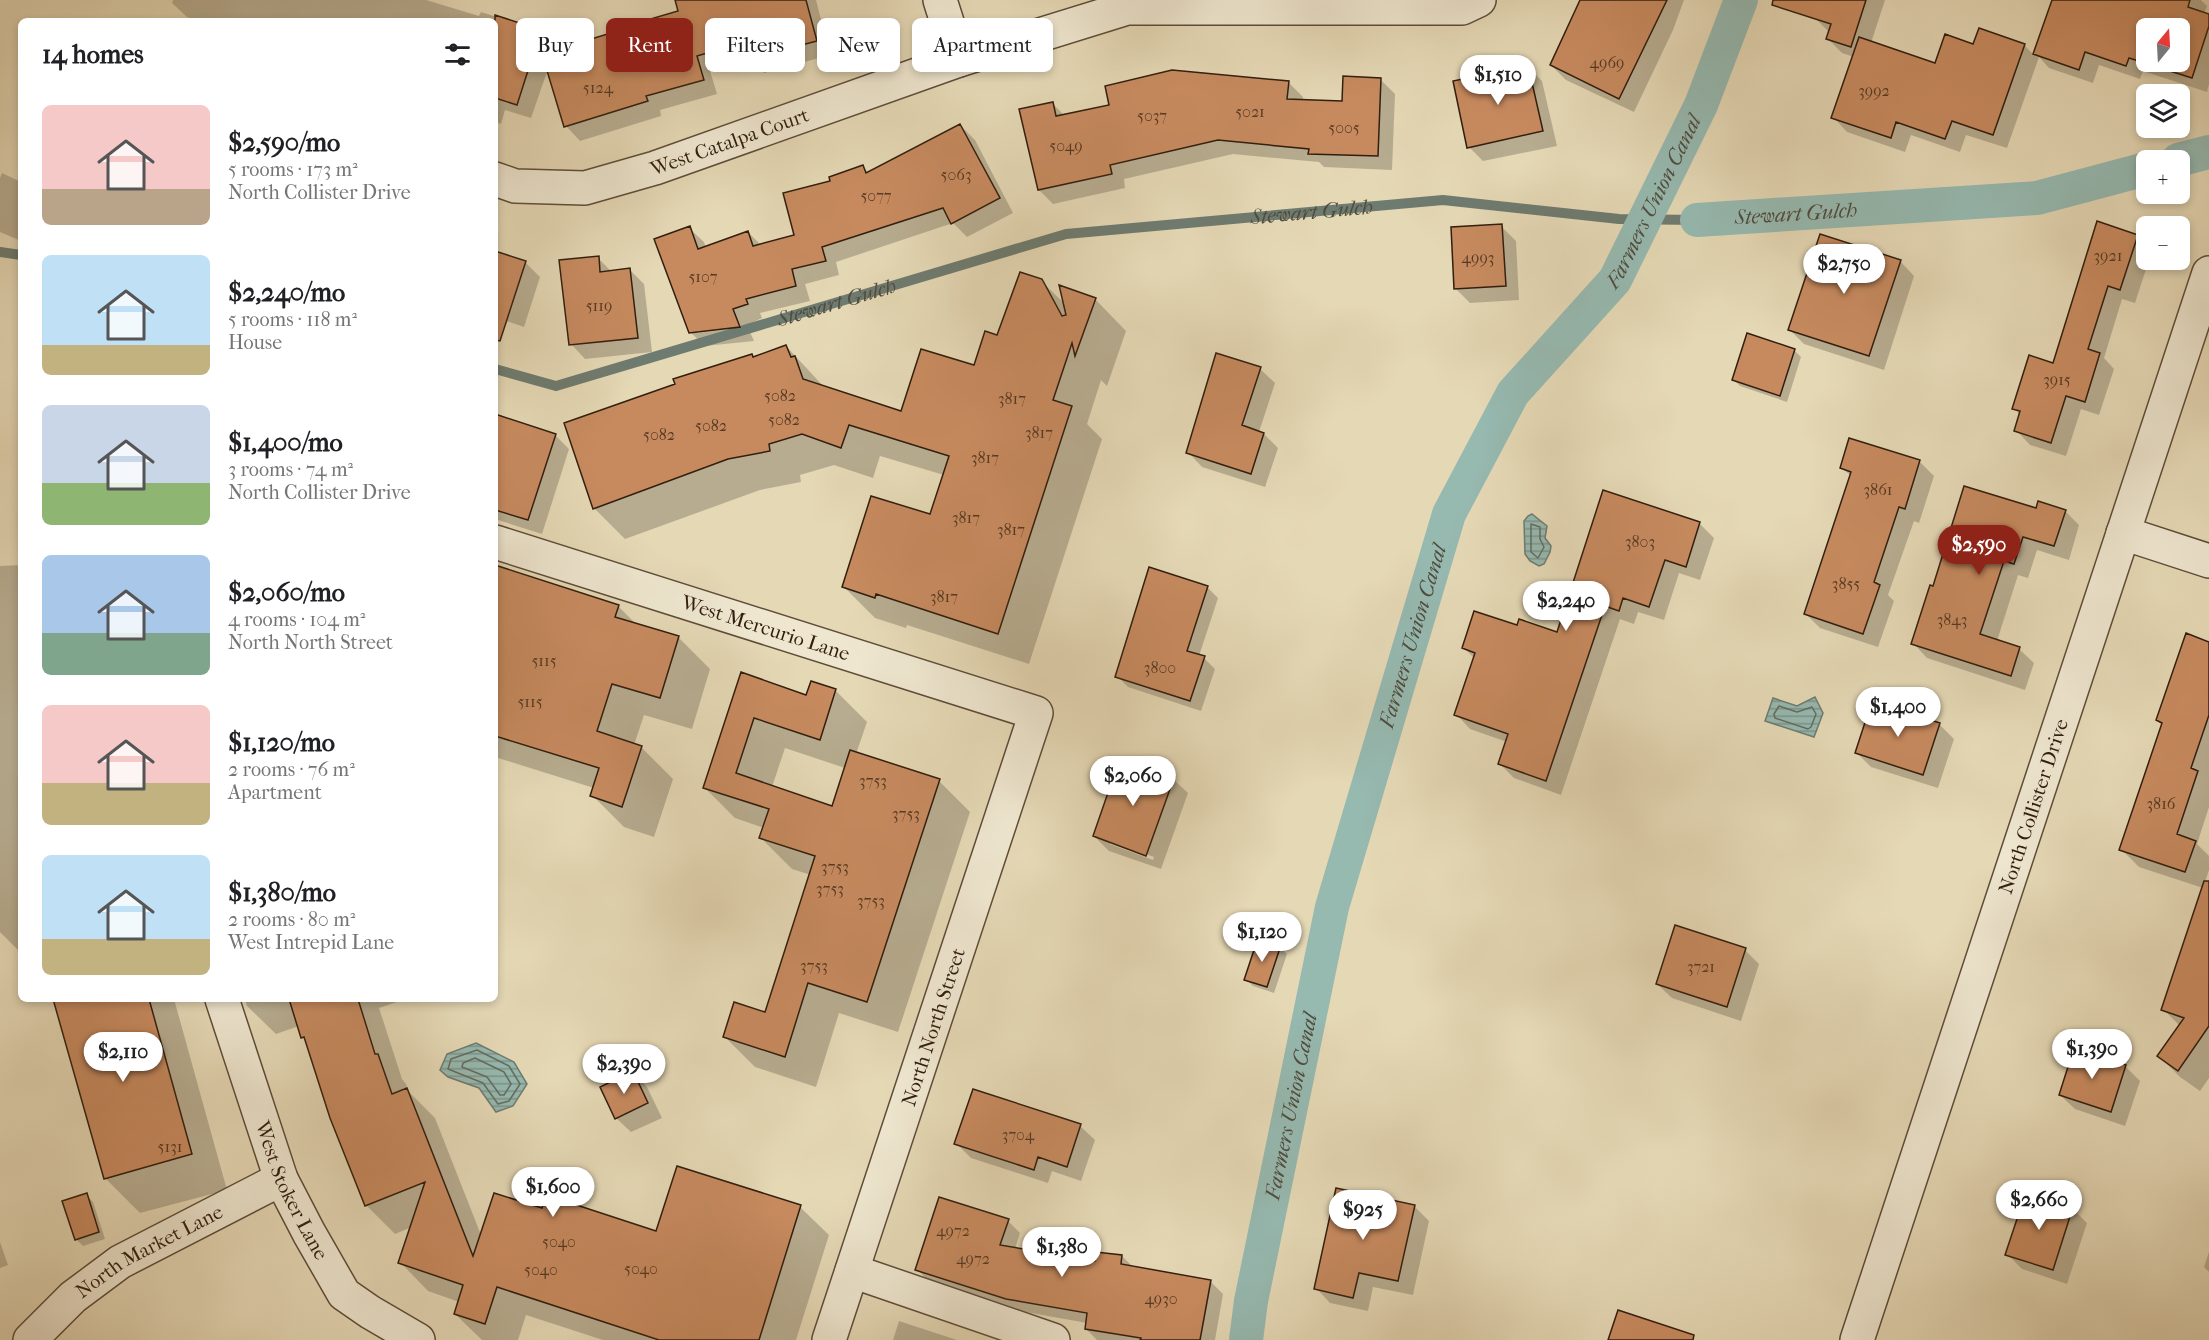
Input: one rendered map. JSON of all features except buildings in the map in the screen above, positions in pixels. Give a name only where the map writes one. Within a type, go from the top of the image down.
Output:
[{"type":"street","points":[[940,0],[946,18]]},
{"type":"street","name":"West Catalpa Court","points":[[1053,31],[1127,8],[1462,8],[1479,0]]},
{"type":"street","name":"West Catalpa Court","points":[[498,180],[515,186],[585,188],[655,168],[925,72]]},
{"type":"street","name":"North Collister Drive","points":[[1857,1340],[2209,273]]},
{"type":"street","points":[[2123,533],[2209,561]]},
{"type":"street","name":"West Mercurio Lane","points":[[498,543],[1036,713]]},
{"type":"street","name":"North North Street","points":[[830,1340],[1036,713]]},
{"type":"street","name":"West Stoker Lane","points":[[223,1002],[282,1179],[309,1233],[344,1294],[418,1340]]},
{"type":"street","name":"North Market Lane","points":[[30,1340],[73,1297],[120,1262],[282,1179]]},
{"type":"street","points":[[852,1271],[1053,1340]]},
{"type":"water","points":[[1532,514],[1547,526],[1545,538],[1551,546],[1544,564],[1539,566],[1530,561],[1525,554],[1524,521]]},
{"type":"water","points":[[1815,697],[1823,713],[1814,737],[1765,721],[1773,698],[1797,706]]},
{"type":"water","points":[[476,1043],[514,1062],[527,1084],[513,1106],[496,1112],[479,1088],[448,1077],[440,1070],[447,1054]]},
{"type":"waterway","name":"Farmers Union Canal","points":[[1246,1340],[1251,1301],[1332,907],[1449,514],[1513,393],[1615,280],[1701,105],[1741,0]]},
{"type":"waterway","name":"Stewart Gulch","points":[[2190,157],[2209,152]]},
{"type":"waterway","name":"Stewart Gulch","points":[[1697,220],[2037,198],[2136,172]]},
{"type":"waterway","name":"Stewart Gulch","points":[[498,370],[556,386],[1066,234],[1443,200],[1619,219],[1697,220]]},
{"type":"waterway","name":"Stewart Gulch","points":[[0,252],[18,255]]}]
